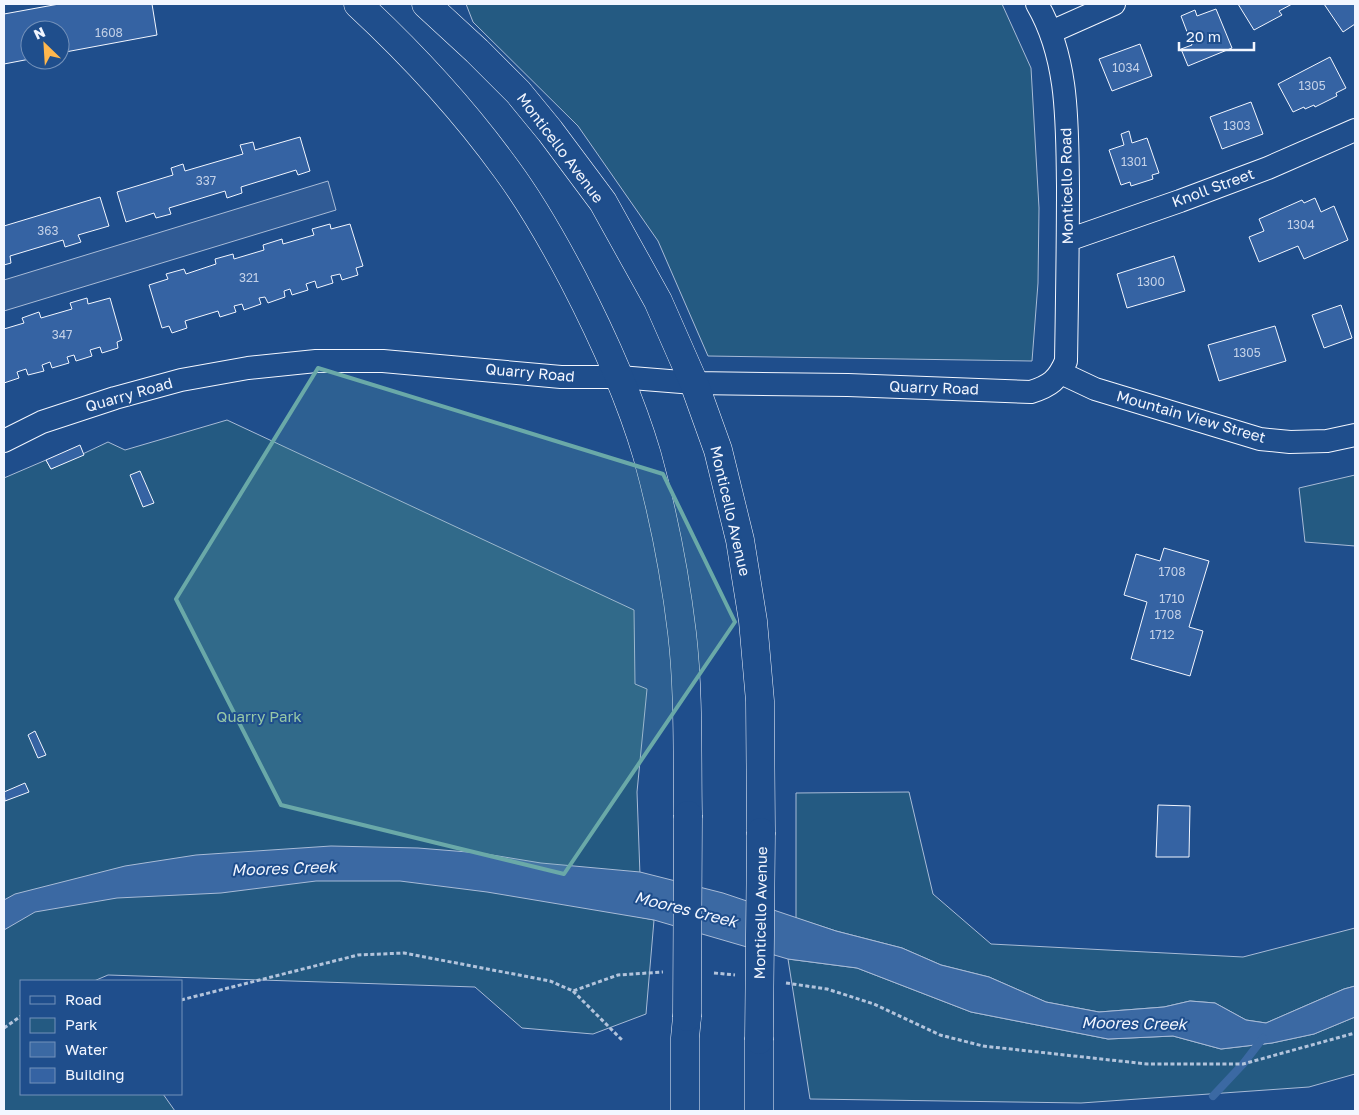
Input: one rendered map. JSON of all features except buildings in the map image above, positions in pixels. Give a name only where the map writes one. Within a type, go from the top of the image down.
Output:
[{"type":"main road","points":[[358,4],[398,42],[452,99],[506,168],[530,203],[555,244],[597,324],[619,377],[647,455],[668,544],[682,633],[685,680],[688,815],[686,1111]]},
{"type":"main road","name":"Monticello Avenue","points":[[426,4],[518,92],[550,131],[602,202],[658,301],[694,383],[718,450],[740,540],[753,621],[760,701],[759,1111]]},
{"type":"street","name":"Monticello Road","points":[[1037,4],[1051,32],[1062,71],[1066,110],[1068,240],[1066,361],[1061,373]]},
{"type":"street","points":[[1051,32],[1114,4]]},
{"type":"street","name":"Knoll Street","points":[[1068,240],[1251,174],[1355,130]]},
{"type":"street","name":"Quarry Road","points":[[4,441],[42,422],[116,398],[181,380],[248,368],[316,361],[383,361],[561,377],[619,377],[694,383],[848,385],[1031,392],[1046,387],[1061,373]]},
{"type":"street","name":"Mountain View Street","points":[[1061,373],[1096,389],[1260,439],[1290,442],[1327,441],[1355,435]]},
{"type":"path","points":[[574,991],[623,1041]]},
{"type":"path","points":[[4,1028],[20,1017]]},
{"type":"highlighted area","points":[[318,368],[663,474],[735,622],[564,874],[281,805],[176,599]]},
{"type":"green space","points":[[466,4],[1002,4],[1031,68],[1039,208],[1038,283],[1032,361],[708,356],[658,241],[578,126],[473,22]]},
{"type":"green space","name":"Quarry Park","points":[[227,420],[634,610],[635,684],[647,689],[637,792],[641,903],[629,915],[654,920],[646,1014],[593,1034],[522,1028],[475,987],[108,975],[96,980],[20,980],[20,1095],[164,1095],[175,1111],[4,1111],[4,478],[46,460],[51,469],[108,442],[125,450]]},
{"type":"green space","points":[[1355,475],[1355,546],[1305,542],[1299,488]]},
{"type":"green space","points":[[909,792],[933,894],[991,944],[1243,957],[1355,928],[1355,986],[1266,1023],[1246,1020],[1215,1003],[1190,1001],[1164,1007],[1099,1012],[1046,1002],[989,977],[941,965],[902,948],[836,931],[796,918],[796,793]]},
{"type":"green space","points":[[788,959],[857,968],[971,1012],[1108,1039],[1173,1036],[1221,1049],[1272,1043],[1314,1034],[1355,1017],[1355,1074],[1309,1087],[1081,1103],[810,1099]]},
{"type":"shaded area","points":[[328,181],[336,210],[4,311],[4,280]]},
{"type":"water","name":"Moores Creek","points":[[331,846],[418,848],[480,853],[541,863],[640,872],[723,893],[836,931],[902,948],[941,965],[989,977],[1046,1002],[1099,1012],[1164,1007],[1190,1001],[1215,1003],[1246,1020],[1266,1023],[1355,986],[1355,1017],[1314,1034],[1272,1043],[1221,1049],[1173,1036],[1108,1039],[971,1012],[857,968],[788,959],[654,920],[487,892],[400,881],[316,881],[221,893],[117,898],[35,912],[4,930],[4,900],[15,894],[125,866],[196,855]]},
{"type":"waterway","points":[[1213,1096],[1243,1064],[1263,1038]]}]
